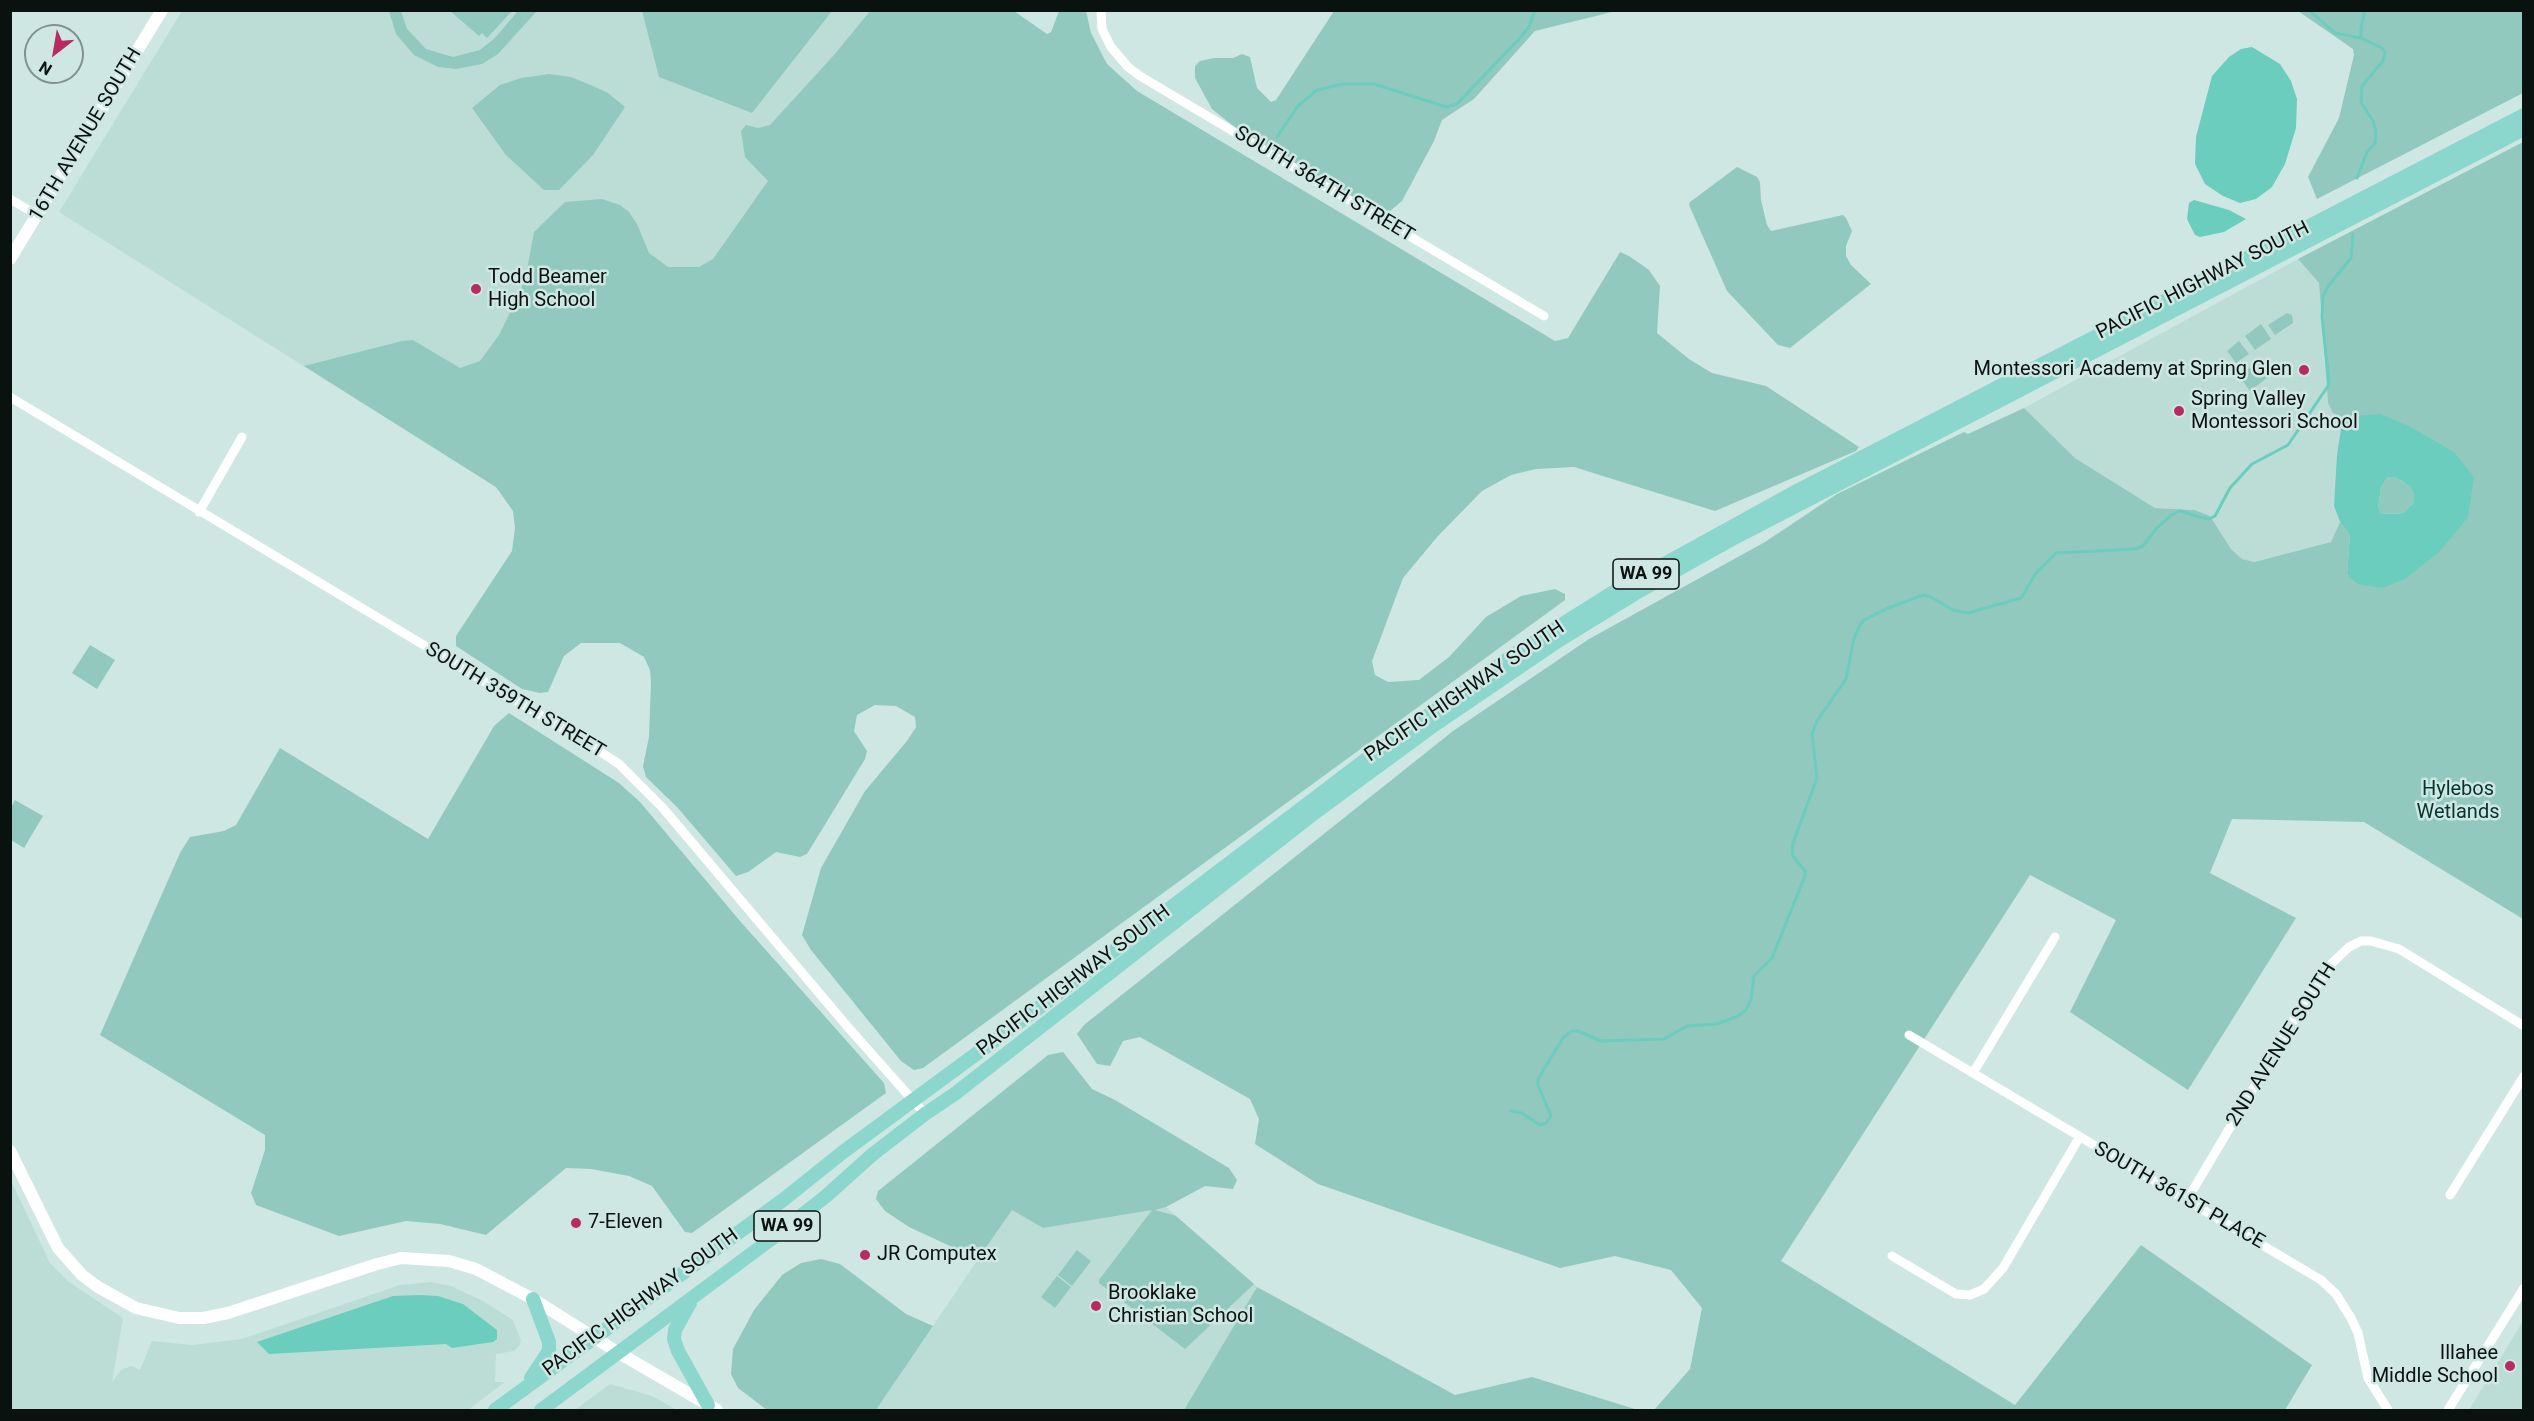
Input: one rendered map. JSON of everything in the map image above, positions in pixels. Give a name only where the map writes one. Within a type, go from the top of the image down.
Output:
[{"type":"main road","name":"16TH AVENUE SOUTH","points":[[10,259],[162,10]]},
{"type":"main road","name":"PACIFIC HIGHWAY SOUTH","points":[[495,1410],[914,1100],[1365,760],[1515,654],[1612,593],[1797,491],[2523,116]]},
{"type":"main road","name":"PACIFIC HIGHWAY SOUTH","points":[[541,1410],[825,1197],[873,1154],[956,1093],[1190,909],[1390,757],[1558,641],[1636,593],[1746,532],[2523,129]]},
{"type":"main road","points":[[10,1151],[58,1248],[82,1275],[106,1293],[136,1308],[178,1318],[204,1318],[228,1313],[377,1264],[401,1258],[425,1258],[476,1269],[533,1299],[713,1408]]},
{"type":"main road","points":[[697,1294],[675,1330],[674,1339],[678,1351],[713,1408]]},
{"type":"main road","points":[[522,1391],[549,1351],[546,1333],[533,1299]]},
{"type":"street","name":"SOUTH 364TH STREET","points":[[1101,10],[1102,29],[1111,47],[1128,67],[1140,76],[1544,316]]},
{"type":"street","points":[[10,199],[37,215]]},
{"type":"street","name":"SOUTH 359TH STREET","points":[[11,398],[587,742],[619,764],[662,807],[847,1026],[925,1114]]},
{"type":"street","points":[[199,512],[242,437]]},
{"type":"street","points":[[1973,1073],[2055,937]]},
{"type":"street","name":"2ND AVENUE SOUTH","points":[[2187,1200],[2293,1021],[2338,956],[2361,941],[2387,944],[2407,953],[2523,1026]]},
{"type":"street","name":"SOUTH 361ST PLACE","points":[[1909,1035],[2079,1138],[2311,1272],[2336,1294],[2358,1333],[2371,1384],[2388,1410]]},
{"type":"street","points":[[2450,1195],[2523,1076]]},
{"type":"street","points":[[1892,1256],[1956,1294],[1970,1295],[1984,1289],[2003,1268],[2079,1138]]},
{"type":"street","points":[[2448,1410],[2523,1288]]},
{"type":"shaded area","name":"Todd Beamer High School","points":[[182,11],[943,11],[605,556],[59,212]]},
{"type":"shaded area","points":[[2252,47],[2280,64],[2291,81],[2297,99],[2296,128],[2285,164],[2272,187],[2256,199],[2240,203],[2223,196],[2205,184],[2195,164],[2196,137],[2212,76],[2229,57],[2241,49]]},
{"type":"shaded area","points":[[2194,200],[2229,210],[2246,219],[2224,232],[2200,237],[2195,235],[2187,219],[2189,203]]},
{"type":"shaded area","name":"Spring Valley Montessori School","points":[[2298,259],[2319,283],[2328,403],[2346,420],[2341,429],[2334,506],[2340,522],[2331,542],[2253,562],[2242,559],[2231,549],[2210,516],[2195,510],[2155,508],[2075,458],[2024,408]]},
{"type":"shaded area","points":[[2380,414],[2409,426],[2454,452],[2474,477],[2468,517],[2439,552],[2405,579],[2382,588],[2358,584],[2347,575],[2350,535],[2340,522],[2334,506],[2341,429],[2346,420],[2355,416]],"holes":[[[2388,477],[2394,477],[2410,487],[2414,495],[2414,502],[2403,513],[2381,513],[2378,508],[2381,487]]]},
{"type":"shaded area","points":[[10,1179],[50,1263],[69,1282],[123,1318],[112,1382],[121,1370],[131,1366],[140,1370],[152,1341],[192,1345],[242,1339],[400,1285],[431,1282],[451,1286],[483,1301],[513,1320],[521,1341],[514,1351],[496,1354],[495,1382],[505,1382],[468,1410],[11,1410]]},
{"type":"shaded area","name":"Brooklake Christian School","points":[[1166,1207],[1257,1287],[1184,1410],[876,1410],[1012,1209],[1043,1228]]},
{"type":"shaded area","points":[[393,1296],[438,1296],[463,1304],[497,1330],[497,1339],[493,1342],[452,1348],[446,1344],[269,1354],[257,1342]]},
{"type":"shaded area","name":"Illahee Middle School","points":[[2523,1321],[2523,1410],[2469,1410]]},
{"type":"shaded area","points":[[610,1384],[652,1396],[677,1410],[575,1410]]},
{"type":"green space","points":[[642,10],[832,11],[752,113],[659,77]]},
{"type":"green space","points":[[871,10],[1014,11],[1047,34],[1051,32],[1059,11],[1086,11],[1091,33],[1107,64],[1137,91],[1555,341],[1568,338],[1620,252],[1649,270],[1660,286],[1657,333],[1689,359],[1712,373],[1766,386],[1859,447],[1856,451],[1715,511],[1574,467],[1536,469],[1511,475],[1482,491],[1438,536],[1403,578],[1372,661],[1375,675],[1388,682],[1419,680],[1449,657],[1486,617],[1521,596],[1555,589],[1565,594],[1565,600],[923,1068],[914,1070],[901,1061],[811,950],[802,935],[821,868],[865,791],[916,727],[915,717],[896,706],[875,705],[857,715],[854,731],[867,751],[865,759],[807,854],[800,857],[776,852],[748,872],[736,876],[677,807],[646,777],[643,766],[649,737],[651,682],[650,670],[644,657],[620,643],[581,643],[564,656],[548,692],[540,693],[522,689],[456,646],[456,636],[512,551],[515,528],[513,511],[496,487],[304,366],[413,340],[460,368],[480,361],[499,335],[520,292],[526,275],[534,232],[565,202],[602,199],[620,205],[629,212],[637,224],[649,253],[668,267],[699,267],[713,259],[768,181],[745,157],[741,131],[746,125],[758,128],[770,125],[834,55]]},
{"type":"green space","points":[[389,11],[401,11],[407,29],[426,49],[453,57],[480,50],[495,38],[518,11],[537,11],[498,54],[482,64],[456,69],[438,67],[414,55],[396,34]]},
{"type":"green space","points":[[450,11],[512,11],[487,38],[482,33],[479,36]]},
{"type":"green space","points":[[1334,11],[1616,11],[1535,31],[1474,99],[1442,120],[1434,141],[1402,201],[1390,211],[1376,210],[1237,129],[1212,109],[1195,78],[1195,66],[1200,61],[1233,58],[1242,54],[1250,57],[1257,88],[1271,102],[1276,100]]},
{"type":"green space","points":[[2298,11],[2523,11],[2523,93],[2317,199],[2308,177],[2339,118],[2354,55],[2353,49]]},
{"type":"green space","points":[[549,74],[571,77],[593,86],[608,93],[625,107],[593,155],[559,190],[544,190],[506,155],[472,108],[500,85],[521,78]]},
{"type":"green space","name":"Hylebos Wetlands","points":[[2523,142],[2523,919],[2364,822],[2232,819],[2210,873],[2296,918],[2188,1090],[2070,1012],[2116,920],[2030,875],[1781,1261],[2015,1405],[2141,1245],[2312,1365],[2285,1410],[1654,1410],[1690,1369],[1702,1308],[1671,1270],[1615,1256],[1560,1268],[1318,1184],[1255,1144],[1259,1119],[1250,1099],[1140,1037],[1123,1041],[1110,1066],[1097,1064],[1077,1034],[1084,1025],[1453,731],[1589,639],[1765,542],[1837,494],[1964,432],[1968,434],[2024,408],[2075,458],[2155,508],[2195,510],[2210,516],[2231,549],[2242,559],[2254,562],[2331,542],[2340,522],[2350,535],[2347,576],[2468,517],[2355,416],[2346,420],[2333,413],[2328,403],[2319,283],[2298,259]]},
{"type":"green space","points":[[1737,167],[1757,177],[1760,182],[1761,200],[1767,225],[1771,231],[1843,215],[1852,231],[1846,246],[1846,256],[1851,265],[1871,284],[1790,348],[1778,345],[1727,291],[1689,205]]},
{"type":"green space","points":[[2287,313],[2292,315],[2293,323],[2275,335],[2268,325]]},
{"type":"green space","points":[[2261,324],[2271,339],[2255,350],[2245,336]]},
{"type":"green space","points":[[2239,341],[2249,354],[2236,363],[2227,351]]},
{"type":"green space","points":[[2260,360],[2272,374],[2250,391],[2239,376]]},
{"type":"green space","points":[[2388,477],[2402,481],[2410,487],[2414,495],[2414,502],[2403,513],[2381,513],[2378,508],[2381,487]]},
{"type":"green space","points":[[90,645],[115,660],[97,689],[72,673]]},
{"type":"green space","points":[[509,713],[619,783],[640,802],[740,921],[884,1083],[886,1093],[692,1233],[685,1232],[652,1186],[629,1176],[591,1169],[566,1168],[486,1235],[440,1224],[406,1221],[339,1236],[256,1205],[251,1193],[265,1150],[265,1135],[100,1035],[180,853],[190,837],[224,831],[236,825],[280,748],[428,839],[494,726]]},
{"type":"green space","points":[[15,800],[43,816],[24,848],[11,840],[11,808]]},
{"type":"green space","points":[[1063,1052],[1092,1089],[1115,1100],[1229,1168],[1237,1180],[1233,1189],[1205,1186],[1166,1207],[1155,1210],[1176,1216],[1254,1284],[1185,1349],[1099,1283],[1152,1210],[1043,1228],[1012,1210],[978,1259],[909,1227],[885,1211],[876,1199],[878,1191],[1048,1055]]},
{"type":"green space","points":[[1077,1250],[1091,1261],[1072,1286],[1058,1275]]},
{"type":"green space","points":[[821,1259],[840,1264],[906,1314],[933,1326],[876,1410],[767,1410],[738,1388],[731,1374],[733,1349],[754,1310],[782,1275],[801,1263]]},
{"type":"green space","points":[[1057,1276],[1071,1287],[1055,1308],[1041,1297]]},
{"type":"green space","points":[[1257,1287],[1455,1395],[1532,1377],[1638,1410],[1184,1410]]},
{"type":"waterway","points":[[1277,137],[1298,106],[1317,90],[1342,84],[1374,84],[1446,107],[1457,104],[1529,27],[1535,10]]},
{"type":"waterway","points":[[2309,10],[2335,33],[2361,38]]},
{"type":"waterway","points":[[2357,178],[2367,152],[2375,143],[2376,132],[2373,121],[2361,102],[2362,86],[2383,61],[2385,53],[2382,48],[2361,38],[2365,10]]},
{"type":"waterway","points":[[1511,1111],[1522,1113],[1540,1125],[1546,1123],[1551,1116],[1538,1085],[1538,1079],[1563,1038],[1572,1031],[1578,1031],[1601,1041],[1664,1039],[1687,1026],[1717,1024],[1738,1016],[1746,1010],[1751,999],[1754,976],[1772,958],[1805,876],[1805,871],[1792,855],[1793,843],[1817,778],[1812,734],[1817,721],[1846,679],[1854,638],[1860,625],[1864,620],[1886,609],[1923,595],[1953,610],[1968,613],[2021,598],[2036,573],[2056,553],[2135,549],[2143,546],[2156,529],[2171,515],[2180,511],[2209,519],[2215,516],[2230,488],[2252,464],[2288,445],[2328,386],[2322,317],[2323,296],[2351,258],[2353,234]]},
{"type":"place","name":"Todd Beamer High School","points":[[476,289]]},
{"type":"place","name":"Montessori Academy at Spring Glen","points":[[2304,370]]},
{"type":"place","name":"Spring Valley Montessori School","points":[[2179,411]]},
{"type":"place","name":"7-Eleven","points":[[576,1223]]},
{"type":"place","name":"JR Computex","points":[[865,1255]]},
{"type":"place","name":"Brooklake Christian School","points":[[1096,1306]]},
{"type":"place","name":"Illahee Middle School","points":[[2510,1366]]}]
